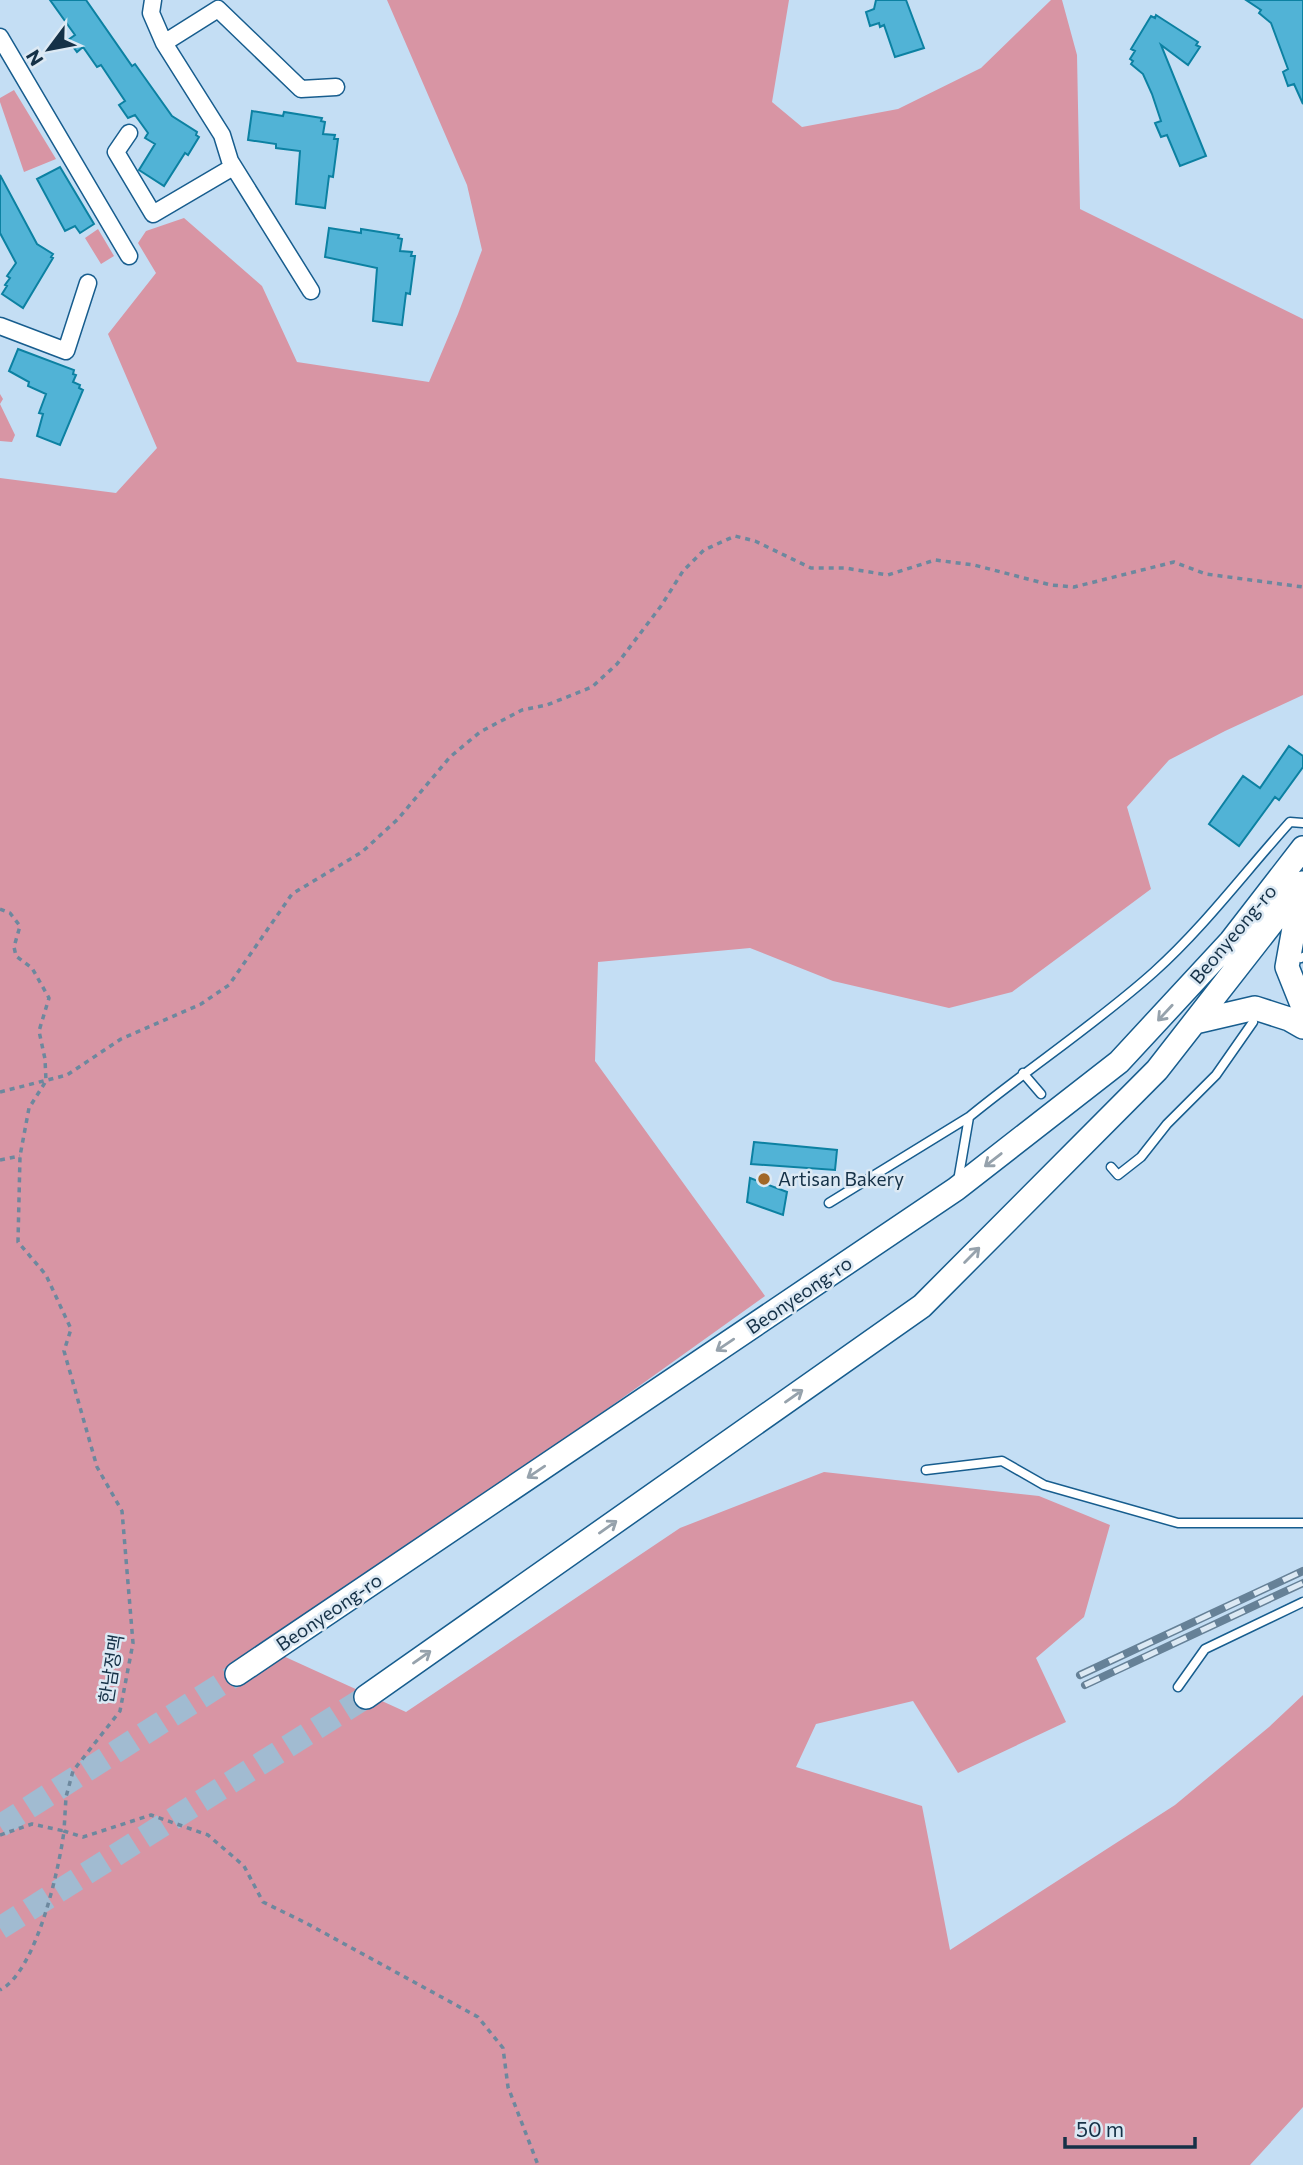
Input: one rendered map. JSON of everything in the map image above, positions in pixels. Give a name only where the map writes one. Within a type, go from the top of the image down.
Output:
[{"type":"street","points":[[153,0],[151,13],[164,43],[222,135],[233,167],[311,291]]},
{"type":"street","points":[[164,43],[218,9],[301,89],[336,87]]},
{"type":"street","points":[[0,37],[130,256]]},
{"type":"street","points":[[130,132],[116,152],[153,214],[233,167]]},
{"type":"street","points":[[0,326],[66,351],[88,284]]},
{"type":"street","name":"Beonyeong-ro","points":[[237,1674],[956,1189],[1119,1062],[1231,941],[1303,848]]},
{"type":"street","name":"Beonyeong-ro","points":[[366,1697],[922,1306],[1157,1070],[1303,883]]},
{"type":"street","points":[[1303,895],[1287,967],[1303,1007]]},
{"type":"street","points":[[1195,1022],[1255,1008],[1289,1019],[1303,1027]]},
{"type":"lane","points":[[829,1203],[970,1117],[1023,1073],[1101,1017],[1155,972],[1196,931],[1290,822],[1303,823]]},
{"type":"lane","points":[[1111,1167],[1118,1175],[1141,1157],[1167,1124],[1216,1075],[1253,1022]]},
{"type":"lane","points":[[1023,1073],[1041,1094]]},
{"type":"lane","points":[[956,1189],[970,1117]]},
{"type":"lane","points":[[926,1470],[1002,1461],[1044,1485],[1178,1523],[1303,1523]]},
{"type":"lane","points":[[1178,1688],[1205,1649],[1303,1602]]},
{"type":"path","points":[[0,1092],[67,1075],[121,1039],[201,1004],[229,985],[292,894],[362,852],[398,819],[450,757],[480,732],[522,710],[547,705],[592,687],[618,664],[683,571],[704,550],[735,536],[755,541],[811,568],[845,568],[888,575],[935,561],[974,565],[1074,587],[1174,562],[1206,574],[1303,587]]},
{"type":"path","points":[[0,909],[10,913],[20,926],[14,947],[16,956],[32,968],[49,998],[39,1031],[46,1081]]},
{"type":"path","name":"한남정맥","points":[[0,1990],[12,1984],[40,1926],[59,1870],[66,1797],[73,1771],[120,1711],[133,1643],[122,1511],[97,1466],[64,1351],[71,1329],[46,1275],[18,1242],[20,1156],[29,1108],[46,1081]]},
{"type":"path","points":[[0,1160],[20,1156]]},
{"type":"path","points":[[0,1835],[32,1824],[83,1837],[151,1815],[208,1835],[244,1866],[263,1902],[478,2017],[503,2048],[508,2087],[538,2165]]},
{"type":"shaded area","points":[[387,0],[789,0],[772,102],[802,127],[898,109],[981,68],[1051,0],[1062,0],[1077,55],[1080,209],[1303,319],[1303,695],[1169,760],[1127,807],[1151,889],[1012,992],[949,1008],[833,981],[750,948],[598,962],[595,1061],[765,1296],[270,1650],[406,1712],[680,1528],[824,1472],[1039,1496],[1110,1525],[1084,1617],[1036,1658],[1066,1722],[958,1773],[913,1701],[816,1724],[796,1767],[922,1806],[950,1950],[1175,1805],[1269,1727],[1303,1695],[1303,2107],[1250,2165],[0,2165],[0,478],[116,493],[157,448],[108,334],[156,273],[138,243],[146,231],[184,218],[262,286],[297,362],[429,382],[482,250],[467,185]]},
{"type":"shaded area","points":[[14,90],[56,159],[24,172],[0,102],[0,98]]},
{"type":"shaded area","points":[[98,229],[114,256],[101,264],[85,238]]},
{"type":"shaded area","points":[[0,404],[15,435],[12,442],[0,441]]},
{"type":"building","points":[[50,0],[86,0],[132,66],[135,64],[172,116],[197,132],[199,137],[188,155],[185,153],[164,186],[139,170],[155,144],[145,138],[148,133],[135,115],[128,118],[119,105],[125,101],[101,65],[97,67],[83,47],[77,52],[68,40],[75,35]]},
{"type":"building","points":[[876,0],[906,0],[924,48],[895,57],[884,25],[880,27],[879,23],[870,26],[866,12],[874,9]]},
{"type":"building","points":[[1246,0],[1303,0],[1303,104],[1294,84],[1288,86],[1283,72],[1288,69],[1271,23],[1259,13],[1261,10]]},
{"type":"building","points":[[1156,15],[1198,42],[1196,45],[1200,47],[1188,65],[1161,45],[1206,156],[1180,166],[1167,135],[1161,137],[1155,123],[1161,121],[1143,74],[1131,64],[1133,61],[1130,59],[1135,51],[1131,49],[1151,16],[1155,18]]},
{"type":"building","points":[[252,111],[283,116],[284,112],[322,118],[321,121],[325,122],[323,134],[335,135],[334,139],[338,139],[333,177],[329,176],[325,208],[296,204],[300,151],[248,140]]},
{"type":"building","points":[[60,167],[94,224],[80,233],[75,226],[65,231],[37,179]]},
{"type":"building","points":[[0,175],[37,244],[53,254],[23,308],[2,294],[10,278],[7,276],[16,263],[0,233]]},
{"type":"building","points":[[329,228],[361,233],[361,229],[399,235],[398,238],[402,239],[400,251],[412,252],[411,256],[415,256],[410,294],[406,293],[402,325],[373,321],[377,268],[325,257]]},
{"type":"building","points":[[18,349],[74,370],[73,374],[76,375],[73,382],[83,390],[60,445],[37,436],[43,414],[39,413],[46,394],[28,386],[29,382],[9,371]]},
{"type":"building","points":[[1289,746],[1303,756],[1303,767],[1279,800],[1275,797],[1239,846],[1209,824],[1243,776],[1260,788]]},
{"type":"building","points":[[754,1142],[837,1150],[835,1170],[751,1164]]},
{"type":"building","points":[[750,1178],[787,1192],[783,1215],[747,1202]]},
{"type":"tunnel","points":[[0,1826],[237,1674]]},
{"type":"tunnel","points":[[0,1928],[366,1697]]},
{"type":"railway","points":[[1080,1675],[1303,1571]]},
{"type":"railway","points":[[1085,1685],[1303,1583]]},
{"type":"place","name":"Artisan Bakery","points":[[764,1179]]}]
